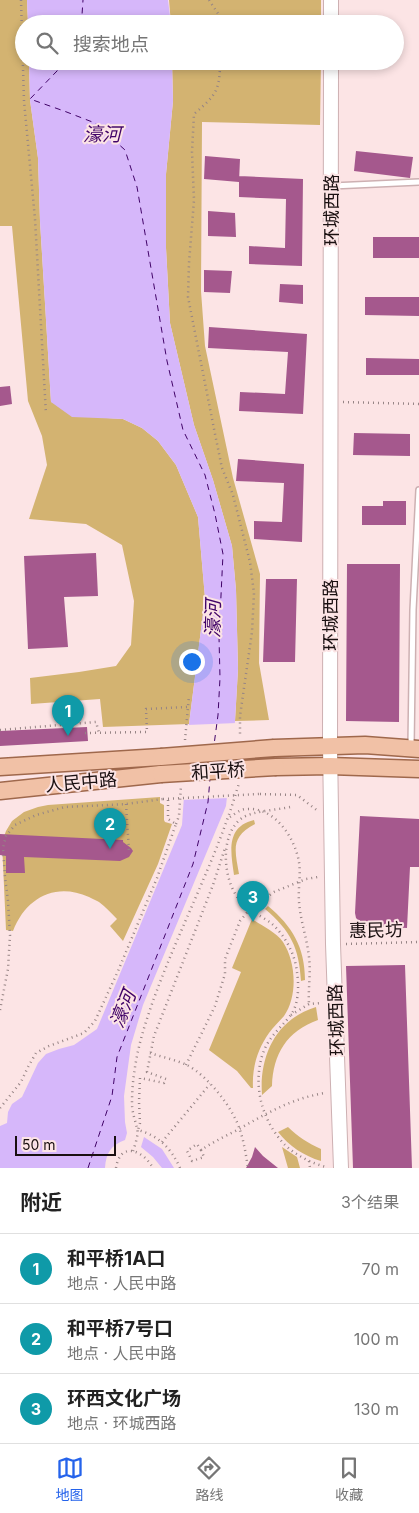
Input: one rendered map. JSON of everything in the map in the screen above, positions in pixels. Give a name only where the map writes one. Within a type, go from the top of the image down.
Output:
[{"type":"main road","points":[[330,746],[365,745],[415,748]]},
{"type":"main road","name":"和平桥","points":[[160,757],[274,748],[330,746]]},
{"type":"main road","name":"人民中路","points":[[0,767],[160,757]]},
{"type":"main road","points":[[330,766],[419,769]]},
{"type":"main road","name":"和平桥","points":[[161,774],[276,767],[330,766]]},
{"type":"main road","name":"人民中路","points":[[0,791],[161,774]]},
{"type":"street","points":[[330,0],[331,15]]},
{"type":"street","name":"环城西路","points":[[331,70],[330,766],[333,944],[341,1168]]},
{"type":"lane","points":[[331,186],[419,182]]},
{"type":"lane","points":[[415,748],[413,610],[419,490]]},
{"type":"path","points":[[21,0],[21,15]]},
{"type":"path","points":[[209,0],[219,15]]},
{"type":"path","points":[[23,70],[24,101],[35,219],[46,414]]},
{"type":"path","points":[[219,70],[218,89],[212,98],[194,114],[192,152],[194,200],[188,297],[222,468],[233,495],[250,562],[254,593],[252,632],[240,716],[240,744]]},
{"type":"path","points":[[331,402],[419,404]]},
{"type":"path","points":[[85,734],[147,732],[146,709],[188,707]]},
{"type":"path","points":[[0,730],[96,722],[99,733]]},
{"type":"path","points":[[180,1168],[162,1142],[155,1136],[138,1130],[132,1103],[134,1074],[142,1037],[156,994],[210,867],[239,782]]},
{"type":"path","points":[[0,1010],[8,970],[10,935],[3,848],[6,836],[15,825],[36,815],[65,807],[260,794],[297,795],[318,811]]},
{"type":"path","points":[[0,1108],[21,1082],[36,1053],[84,1033],[95,1021],[118,971],[168,849],[176,824],[168,819],[168,799]]},
{"type":"path","points":[[126,804],[129,851]]},
{"type":"path","points":[[133,1151],[140,1123],[140,1078],[164,1083],[166,1079],[147,1072],[154,1036],[213,885],[228,840],[234,827],[242,818],[290,807]]},
{"type":"path","points":[[228,818],[240,810],[247,809],[262,812],[282,826],[296,849],[300,867],[299,900],[309,957],[309,1004]]},
{"type":"path","points":[[228,840],[226,851],[228,875],[236,896],[280,932],[287,942],[292,955],[297,970],[298,988],[296,1003],[291,1015]]},
{"type":"path","points":[[186,1065],[215,1006],[224,974],[225,959],[240,921],[250,909],[274,892],[300,881],[320,876],[320,874]]},
{"type":"path","name":"惠民坊","points":[[333,944],[419,942]]},
{"type":"path","points":[[321,1003],[309,1004],[291,1015],[273,1034],[262,1056],[258,1085],[259,1099],[265,1113],[284,1144],[309,1161],[326,1168]]},
{"type":"path","points":[[150,1053],[186,1065],[210,1084],[232,1113],[240,1129],[248,1168]]},
{"type":"path","points":[[162,1142],[210,1084]]},
{"type":"path","points":[[201,1150],[265,1113],[309,1095],[325,1093],[325,1088]]},
{"type":"path","points":[[197,1144],[201,1150],[204,1157],[192,1161],[187,1151],[197,1144]]},
{"type":"path","points":[[116,1168],[119,1157],[125,1151],[133,1151],[145,1158],[153,1168]]},
{"type":"path","points":[[309,1161],[310,1168]]},
{"type":"shaded area","points":[[0,0],[27,0],[28,15],[15,15],[15,70],[29,70],[30,100],[38,158],[51,402],[107,418],[123,419],[142,428],[158,441],[176,465],[198,517],[205,598],[189,724],[103,727],[100,699],[31,704],[30,678],[116,666],[131,645],[134,601],[122,545],[86,524],[29,519],[47,465],[42,436],[28,401],[12,226],[0,226]]},
{"type":"shaded area","points":[[169,0],[321,0],[321,15],[170,15]]},
{"type":"shaded area","points":[[172,70],[321,70],[320,125],[202,122],[201,291],[205,346],[233,478],[260,574],[259,663],[269,720],[235,721],[238,669],[236,590],[232,546],[213,480],[194,425],[170,323],[166,248],[166,174],[173,101]]},
{"type":"shaded area","points":[[160,797],[160,803],[164,805],[164,820],[172,824],[158,864],[123,941],[110,926],[117,919],[104,906],[89,897],[65,891],[53,892],[43,896],[26,910],[13,931],[6,930],[2,842],[12,821],[24,812],[48,805]]},
{"type":"shaded area","points":[[254,820],[255,824],[241,834],[238,839],[236,858],[239,874],[234,875],[231,850],[234,835],[238,828]]},
{"type":"shaded area","points":[[268,906],[284,921],[296,938],[303,957],[305,980],[301,981],[296,950],[292,941],[281,925],[265,909]]},
{"type":"shaded area","points":[[252,919],[273,932],[283,942],[291,959],[294,979],[289,1008],[269,1033],[258,1053],[253,1073],[253,1088],[251,1088],[237,1071],[209,1050],[241,972],[232,968]]},
{"type":"shaded area","points":[[316,1007],[318,1020],[298,1030],[284,1045],[275,1064],[272,1086],[262,1095],[264,1066],[267,1053],[273,1041],[290,1020]]},
{"type":"shaded area","points":[[288,1127],[303,1140],[321,1149],[321,1161],[297,1150],[278,1132]]},
{"type":"shaded area","points":[[282,1147],[297,1157],[300,1168],[288,1168]]},
{"type":"water","points":[[27,0],[168,0],[170,15],[28,15]]},
{"type":"water","name":"濠河","points":[[29,70],[172,70],[173,101],[166,174],[166,248],[170,323],[194,425],[213,480],[232,546],[236,590],[238,669],[235,721],[226,806],[143,1005],[131,1045],[124,1096],[127,1133],[125,1140],[116,1144],[110,1150],[105,1168],[0,1168],[0,1126],[7,1123],[8,1112],[12,1104],[22,1097],[38,1063],[46,1054],[74,1045],[97,1029],[182,825],[189,724],[205,598],[198,517],[176,465],[158,441],[142,428],[123,419],[72,417],[51,402],[38,158],[30,100]]},
{"type":"water","points":[[144,1137],[162,1149],[174,1168],[162,1168],[141,1147]]},
{"type":"pier","points":[[237,723],[229,798],[181,800],[187,725]]},
{"type":"building","points":[[356,151],[413,157],[410,178],[354,171]]},
{"type":"building","points":[[205,156],[240,159],[239,182],[204,179]]},
{"type":"building","points":[[239,176],[303,179],[302,266],[249,264],[249,246],[285,248],[286,199],[239,197]]},
{"type":"building","points":[[208,211],[235,213],[236,237],[208,236]]},
{"type":"building","points":[[373,237],[419,237],[419,258],[373,258]]},
{"type":"building","points":[[204,270],[232,271],[230,293],[204,292]]},
{"type":"building","points":[[280,284],[303,285],[303,304],[279,302]]},
{"type":"building","points":[[365,297],[419,297],[419,316],[365,315]]},
{"type":"building","points":[[209,327],[307,334],[303,414],[239,411],[240,392],[285,394],[288,352],[208,348]]},
{"type":"building","points":[[366,358],[419,359],[419,375],[366,375]]},
{"type":"building","points":[[10,386],[12,404],[0,406],[0,387]]},
{"type":"building","points":[[354,433],[410,434],[410,456],[353,455]]},
{"type":"building","points":[[238,459],[304,464],[302,542],[254,539],[254,521],[282,522],[284,483],[236,481]]},
{"type":"building","points":[[383,501],[406,501],[406,525],[362,525],[362,506],[383,506]]},
{"type":"building","points":[[96,553],[98,596],[64,597],[68,647],[28,649],[24,556]]},
{"type":"building","points":[[347,564],[400,564],[399,722],[346,721]]},
{"type":"building","points":[[266,579],[297,579],[295,662],[263,662]]},
{"type":"building","points":[[87,727],[88,741],[0,746],[0,731]]},
{"type":"building","points":[[360,816],[419,819],[419,867],[410,867],[407,928],[367,926],[363,925],[356,918]]},
{"type":"building","points":[[0,834],[123,840],[133,851],[129,857],[120,861],[24,857],[25,873],[6,873],[6,856],[0,855]]},
{"type":"building","points":[[405,965],[412,1168],[353,1168],[346,966]]},
{"type":"building","points":[[255,1147],[263,1156],[278,1168],[246,1168]]},
{"type":"ferry route","points":[[82,15],[83,0]]},
{"type":"ferry route","points":[[58,70],[30,99],[95,123],[125,150],[137,187],[167,361],[183,430],[205,475],[215,514],[223,554],[219,637],[220,678],[214,745]]},
{"type":"ferry route","points":[[88,1168],[112,1096],[117,1057],[193,864],[208,802],[210,779]]},
{"type":"place","name":"和平桥1A口","points":[[68,736]]},
{"type":"place","name":"和平桥7号口","points":[[110,849]]},
{"type":"place","name":"环西文化广场","points":[[253,922]]}]
